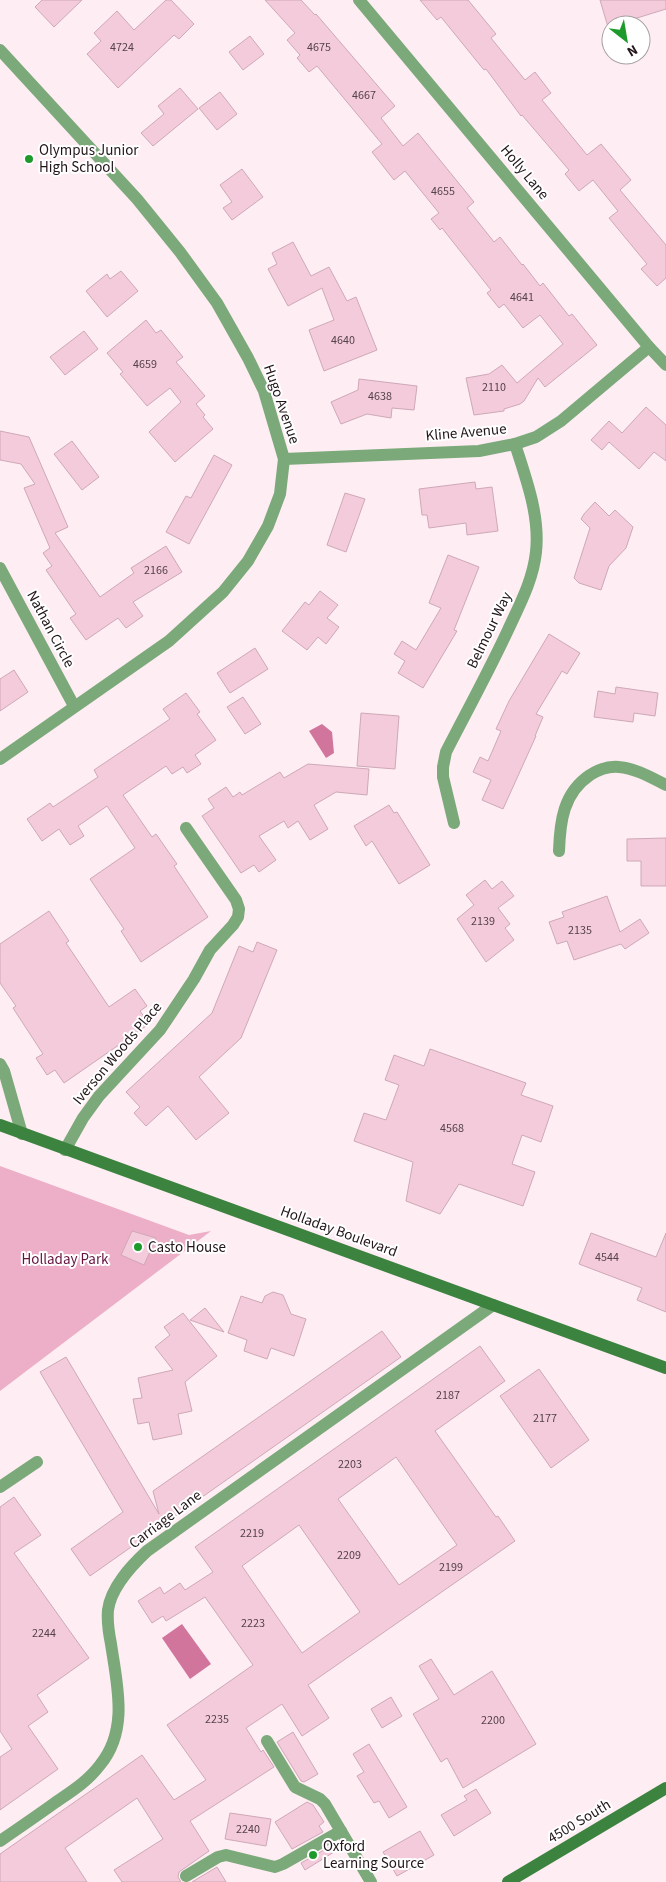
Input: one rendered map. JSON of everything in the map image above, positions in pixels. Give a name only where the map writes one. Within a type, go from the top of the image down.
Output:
[{"type":"street","name":"Holly Lane","points":[[361,1],[666,365]]},
{"type":"street","name":"Hugo Avenue","points":[[0,50],[137,200],[180,252],[217,303],[264,391],[284,459],[280,494],[268,526],[248,560],[223,592],[169,641],[0,758]]},
{"type":"street","name":"Kline Avenue","points":[[284,459],[479,450],[515,444],[536,437],[561,421],[649,347]]},
{"type":"street","name":"Belmour Way","points":[[454,823],[443,777],[442,767],[446,752],[497,654],[530,583],[536,551],[535,521],[530,490],[515,444]]},
{"type":"street","name":"Nathan Circle","points":[[0,568],[74,706]]},
{"type":"street","points":[[559,851],[560,827],[565,805],[576,788],[592,774],[601,769],[620,767],[640,773],[666,785]]},
{"type":"street","name":"Iverson Woods Place","points":[[65,1150],[83,1118],[99,1096],[160,1030],[194,979],[210,950],[238,917],[239,909],[236,900],[186,828]]},
{"type":"street","points":[[0,1064],[4,1071],[22,1134]]},
{"type":"street","name":"Holladay Boulevard","points":[[0,1125],[666,1368]]},
{"type":"street","name":"Carriage Lane","points":[[0,1841],[86,1781],[102,1764],[113,1742],[118,1726],[120,1705],[109,1631],[108,1609],[117,1587],[130,1568],[147,1551],[493,1305]]},
{"type":"street","points":[[0,1487],[37,1462]]},
{"type":"street","points":[[267,1741],[295,1787],[320,1799],[371,1882]]},
{"type":"street","name":"4500 South","points":[[508,1882],[666,1788]]},
{"type":"street","points":[[186,1876],[218,1857],[226,1855],[275,1867],[341,1831]]},
{"type":"green space","name":"Holladay Park","points":[[0,1166],[189,1235],[211,1231],[0,1391]]},
{"type":"shaded area","points":[[322,724],[332,732],[334,753],[326,758],[309,731]]},
{"type":"shaded area","points":[[182,1624],[211,1664],[190,1679],[162,1638]]},
{"type":"building","points":[[42,0],[82,0],[54,27],[35,7]]},
{"type":"building","points":[[166,0],[171,0],[194,24],[179,39],[174,35],[118,88],[87,54],[101,41],[94,33],[117,11],[134,30]]},
{"type":"building","points":[[265,0],[301,0],[316,14],[395,106],[381,118],[403,146],[418,133],[474,202],[467,208],[494,242],[500,237],[540,286],[543,283],[569,316],[572,314],[597,345],[545,387],[538,378],[524,401],[520,404],[504,409],[504,411],[474,415],[466,378],[489,374],[502,365],[517,383],[563,344],[540,315],[523,328],[504,304],[499,308],[487,293],[491,290],[442,228],[440,230],[431,219],[439,213],[405,171],[394,180],[372,152],[382,144],[317,66],[309,72],[297,58],[300,55],[287,40],[295,33]]},
{"type":"building","points":[[420,0],[468,0],[496,34],[491,38],[525,80],[535,72],[551,93],[542,100],[587,155],[601,144],[631,180],[620,190],[666,245],[666,278],[657,286],[641,269],[647,264],[609,218],[618,211],[593,180],[579,191],[565,174],[569,170],[521,116],[486,69],[484,70],[441,17],[437,20]]},
{"type":"building","points":[[600,0],[666,0],[666,9],[647,15],[604,15]]},
{"type":"building","points":[[250,36],[264,54],[243,70],[229,52]]},
{"type":"building","points":[[180,88],[198,109],[153,146],[141,133],[164,114],[158,106]]},
{"type":"building","points":[[220,92],[237,114],[217,130],[199,108]]},
{"type":"building","points":[[242,169],[263,197],[232,220],[223,208],[232,202],[220,185]]},
{"type":"building","points":[[293,242],[311,276],[329,267],[347,301],[356,297],[377,350],[324,371],[309,330],[334,320],[322,288],[288,306],[268,269],[277,264],[272,253]]},
{"type":"building","points":[[121,271],[138,291],[107,317],[86,291],[107,274],[110,279]]},
{"type":"building","points":[[146,320],[156,333],[161,330],[183,357],[176,362],[205,396],[196,404],[205,415],[203,417],[213,429],[175,462],[149,432],[181,402],[170,388],[147,406],[120,374],[123,372],[107,353]]},
{"type":"building","points":[[84,331],[98,349],[65,375],[50,357]]},
{"type":"building","points":[[359,379],[417,386],[414,410],[392,408],[391,418],[367,414],[341,424],[331,402],[358,390]]},
{"type":"building","points":[[646,407],[666,425],[666,461],[654,452],[639,469],[609,442],[602,450],[591,440],[609,421],[622,433]]},
{"type":"building","points":[[0,431],[29,437],[68,527],[55,533],[100,597],[134,573],[131,568],[166,546],[182,572],[133,602],[143,616],[126,628],[118,618],[86,640],[70,618],[76,614],[46,570],[52,566],[43,553],[50,548],[24,488],[35,484],[21,464],[0,460]]},
{"type":"building","points":[[72,441],[99,477],[82,490],[54,454]]},
{"type":"building","points":[[214,455],[232,465],[189,544],[166,532],[186,496],[191,498]]},
{"type":"building","points":[[475,482],[476,489],[492,487],[498,531],[467,535],[466,523],[429,528],[427,515],[422,515],[419,489]]},
{"type":"building","points":[[345,493],[365,499],[346,552],[327,545]]},
{"type":"building","points":[[595,502],[609,516],[615,510],[633,527],[626,548],[609,566],[601,590],[579,583],[574,578],[590,528],[581,519]]},
{"type":"building","points":[[448,555],[479,567],[454,630],[457,631],[423,688],[398,673],[405,661],[394,654],[402,641],[416,650],[441,608],[429,603]]},
{"type":"building","points":[[320,591],[338,605],[327,618],[339,627],[326,644],[318,637],[307,650],[282,631],[305,602],[309,605]]},
{"type":"building","points":[[549,634],[580,653],[567,674],[562,671],[536,714],[543,717],[503,809],[482,800],[491,780],[473,772],[480,757],[488,761],[501,731],[496,729],[509,701]]},
{"type":"building","points":[[255,648],[268,669],[230,693],[217,673]]},
{"type":"building","points":[[14,670],[28,692],[0,711],[0,679]]},
{"type":"building","points":[[616,687],[658,693],[655,716],[634,713],[633,722],[594,717],[598,691],[615,694]]},
{"type":"building","points":[[186,693],[200,712],[197,714],[216,740],[195,755],[201,764],[187,773],[183,767],[172,774],[166,766],[123,795],[152,837],[156,834],[177,864],[174,866],[208,917],[141,962],[121,931],[124,929],[90,879],[135,848],[107,806],[78,826],[84,836],[70,845],[59,829],[42,841],[27,819],[50,803],[53,807],[98,777],[94,770],[170,719],[163,709]]},
{"type":"building","points":[[243,697],[261,724],[245,734],[227,707]]},
{"type":"building","points":[[361,713],[399,716],[395,769],[357,766]]},
{"type":"building","points":[[308,764],[369,769],[367,795],[336,792],[314,805],[328,829],[310,840],[298,821],[288,828],[284,821],[259,836],[276,860],[259,872],[254,865],[241,873],[202,816],[214,808],[208,799],[226,787],[233,797],[240,792],[242,795],[280,772],[284,778]]},
{"type":"building","points":[[389,805],[394,813],[397,812],[430,865],[399,884],[372,841],[366,846],[354,826]]},
{"type":"building","points":[[666,838],[666,886],[641,886],[641,861],[627,861],[627,839]]},
{"type":"building","points":[[485,880],[492,889],[502,881],[514,896],[498,908],[510,924],[505,928],[514,940],[486,962],[457,919],[474,905],[466,895]]},
{"type":"building","points":[[607,896],[620,932],[640,919],[649,933],[625,949],[621,944],[574,960],[567,941],[557,944],[549,922],[564,917],[562,912]]},
{"type":"building","points":[[49,911],[69,941],[66,943],[109,1007],[135,989],[147,1006],[140,1011],[149,1024],[64,1083],[55,1070],[47,1075],[36,1058],[43,1054],[13,1008],[16,1006],[0,983],[0,944]]},
{"type":"building","points":[[257,942],[277,950],[241,1038],[199,1077],[229,1113],[196,1140],[168,1106],[146,1126],[134,1113],[140,1107],[126,1092],[212,1013],[239,946],[253,952]]},
{"type":"building","points":[[430,1049],[526,1083],[521,1095],[553,1106],[541,1142],[522,1135],[512,1164],[535,1172],[523,1206],[459,1184],[440,1214],[406,1201],[413,1162],[354,1141],[364,1113],[386,1120],[399,1085],[385,1080],[394,1055],[424,1066]]},
{"type":"building","name":"Casto House","points":[[132,1231],[156,1238],[144,1265],[121,1255]]},
{"type":"building","points":[[591,1233],[656,1257],[666,1233],[666,1312],[637,1300],[642,1288],[579,1264]]},
{"type":"building","points":[[273,1292],[283,1295],[291,1314],[306,1319],[294,1356],[271,1348],[267,1359],[244,1351],[247,1340],[228,1333],[241,1296],[262,1303],[265,1296]]},
{"type":"building","points":[[205,1308],[224,1332],[190,1320]]},
{"type":"building","points":[[183,1313],[217,1356],[185,1382],[192,1411],[178,1414],[182,1434],[153,1440],[149,1422],[138,1424],[133,1399],[142,1398],[138,1378],[173,1370],[155,1347],[170,1335],[164,1327]]},
{"type":"building","points":[[382,1331],[401,1357],[90,1576],[71,1549],[123,1512],[40,1372],[66,1357],[159,1514],[153,1491]]},
{"type":"building","points":[[480,1346],[505,1381],[435,1431],[515,1541],[308,1685],[329,1718],[302,1736],[282,1704],[246,1728],[261,1752],[263,1750],[274,1767],[190,1821],[209,1851],[179,1872],[178,1877],[181,1882],[122,1882],[114,1870],[163,1839],[137,1798],[65,1848],[87,1882],[0,1882],[0,1854],[142,1755],[174,1800],[206,1780],[167,1725],[253,1665],[205,1597],[166,1621],[163,1616],[152,1623],[138,1601],[160,1587],[164,1594],[180,1583],[185,1590],[213,1572],[195,1547]],"holes":[[[396,1457],[457,1545],[399,1585],[338,1499]],[[299,1525],[360,1612],[302,1653],[242,1566]]]},
{"type":"building","points":[[539,1369],[589,1440],[551,1468],[500,1396]]},
{"type":"building","points":[[14,1497],[41,1535],[14,1553],[89,1658],[37,1695],[48,1712],[28,1726],[58,1769],[0,1810],[0,1757],[12,1749],[0,1731],[0,1507]]},
{"type":"building","points":[[431,1659],[454,1695],[492,1671],[536,1744],[463,1788],[447,1758],[441,1762],[413,1714],[439,1699],[419,1666]]},
{"type":"building","points":[[391,1697],[402,1716],[382,1728],[371,1709]]},
{"type":"building","points":[[293,1732],[318,1774],[304,1782],[301,1781],[277,1742]]},
{"type":"building","points":[[369,1744],[407,1807],[389,1818],[379,1801],[374,1803],[357,1776],[364,1772],[353,1754]]},
{"type":"building","points":[[476,1789],[491,1813],[454,1836],[441,1815],[467,1800],[464,1796]]},
{"type":"building","points":[[307,1802],[313,1805],[324,1822],[319,1826],[323,1832],[292,1849],[275,1822]]},
{"type":"building","points":[[230,1813],[271,1819],[266,1846],[225,1839]]},
{"type":"building","points":[[420,1831],[434,1855],[397,1876],[383,1852]]},
{"type":"building","points":[[331,1846],[334,1852],[305,1870],[301,1863]]},
{"type":"building","points":[[217,1867],[226,1882],[192,1882]]},
{"type":"place","name":"Olympus Junior High School","points":[[29,159]]},
{"type":"place","name":"Casto House","points":[[138,1247]]},
{"type":"place","name":"Oxford Learning Source","points":[[313,1855]]}]
